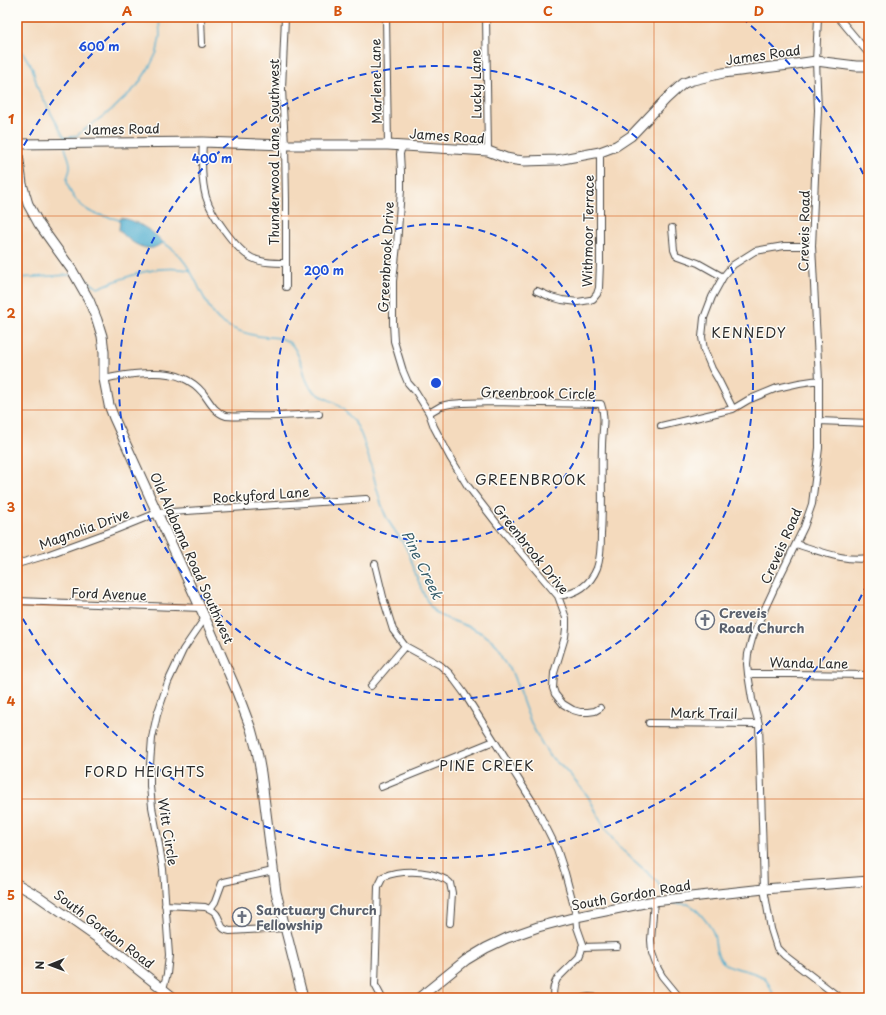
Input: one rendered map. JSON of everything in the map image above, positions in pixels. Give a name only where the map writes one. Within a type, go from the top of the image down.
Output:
[{"type":"street","points":[[201,17],[202,44]]},
{"type":"street","name":"Thunderwood Lane Southwest","points":[[286,17],[282,89],[285,145],[286,287]]},
{"type":"street","name":"Marlene Lane","points":[[386,17],[388,145]]},
{"type":"street","name":"Lucky Lane","points":[[486,17],[488,151]]},
{"type":"street","name":"Creveis Road","points":[[818,17],[816,61],[818,110],[812,246],[819,380],[819,448],[812,504],[804,527],[752,639],[747,664],[752,699],[759,724],[764,889],[771,929],[778,948],[784,956],[840,998]]},
{"type":"street","points":[[838,17],[869,54]]},
{"type":"street","name":"James Road","points":[[17,144],[203,142],[285,145],[388,145],[488,151],[506,158],[524,161],[557,160],[600,152],[616,146],[631,136],[678,88],[684,83],[692,80],[723,73],[816,61],[856,66],[869,66]]},
{"type":"street","points":[[203,142],[202,170],[206,197],[217,219],[237,245],[253,258],[268,262],[286,263]]},
{"type":"street","name":"Greenbrook Drive","points":[[402,146],[400,154],[401,171],[397,245],[393,281],[394,341],[398,357],[408,383],[416,392],[429,413],[434,428],[467,485],[498,525],[558,596],[566,618],[566,628],[565,637],[554,673],[553,681],[555,694],[563,704],[573,710],[588,712],[595,711],[600,708]]},
{"type":"street","name":"Old Alabama Road Southwest","points":[[17,147],[22,184],[28,204],[39,224],[72,270],[89,300],[97,320],[102,336],[104,352],[104,379],[109,405],[114,418],[206,618],[251,729],[257,751],[276,892],[303,998]]},
{"type":"street","name":"Withmoor Terrace","points":[[538,290],[551,297],[578,302],[593,299],[597,294],[599,288],[600,263],[600,152]]},
{"type":"street","points":[[672,228],[674,250],[676,255],[698,263],[722,277]]},
{"type":"street","points":[[733,409],[712,369],[704,350],[702,337],[704,318],[712,297],[722,277],[733,265],[755,251],[784,246],[812,246]]},
{"type":"street","points":[[104,379],[122,375],[174,375],[193,384],[202,392],[219,413],[226,416],[254,417],[319,414]]},
{"type":"street","points":[[661,426],[733,409],[748,400],[777,388],[819,380]]},
{"type":"street","name":"Greenbrook Circle","points":[[429,413],[441,406],[463,403],[493,402],[601,404],[604,414],[600,557],[593,577],[584,588],[571,594],[558,596]]},
{"type":"street","points":[[819,421],[869,422]]},
{"type":"street","name":"Rockyford Lane","points":[[157,513],[366,499]]},
{"type":"street","name":"Magnolia Drive","points":[[17,564],[44,556],[157,513]]},
{"type":"street","points":[[796,544],[845,558],[869,558]]},
{"type":"street","points":[[375,564],[392,630],[405,646],[440,665],[450,674],[464,693],[534,804],[557,849],[565,873],[582,941],[582,947],[576,960],[554,984],[552,990],[554,998]]},
{"type":"street","name":"Ford Avenue","points":[[17,601],[201,608]]},
{"type":"street","name":"Witt Circle","points":[[163,989],[169,955],[162,869],[150,786],[152,738],[157,715],[168,682],[183,650],[206,618]]},
{"type":"street","points":[[371,686],[405,646]]},
{"type":"street","name":"Wanda Lane","points":[[748,674],[869,675]]},
{"type":"street","name":"Mark Trail","points":[[649,723],[759,724]]},
{"type":"street","points":[[381,787],[494,741]]},
{"type":"street","points":[[210,909],[215,902],[222,883],[273,871]]},
{"type":"street","points":[[382,998],[375,985],[375,979],[378,887],[383,877],[391,873],[420,872],[442,877],[450,883],[452,893],[450,923]]},
{"type":"street","name":"South Gordon Road","points":[[419,998],[466,960],[486,948],[507,938],[538,927],[576,917],[654,902],[764,889],[869,881]]},
{"type":"street","name":"South Gordon Road","points":[[17,884],[38,896],[102,941],[174,998]]},
{"type":"street","points":[[654,902],[651,940],[652,953],[662,976],[680,998]]},
{"type":"street","points":[[165,905],[205,907],[213,911],[218,917],[221,926],[230,931],[286,928]]},
{"type":"street","points":[[582,947],[617,946]]},
{"type":"street","points":[[582,998],[600,998]]},
{"type":"water","points":[[121,218],[143,226],[158,237],[162,241],[162,244],[153,248],[148,248],[134,243],[119,230]]},
{"type":"waterway","points":[[65,138],[76,136],[114,108],[137,86],[157,52],[160,36],[159,17]]},
{"type":"waterway","points":[[17,49],[23,53],[32,67],[38,89],[65,139]]},
{"type":"waterway","points":[[65,147],[70,167],[67,179],[69,189],[74,198],[93,213],[122,221]]},
{"type":"waterway","name":"Pine Creek","points":[[162,242],[181,257],[194,277],[208,306],[218,319],[232,328],[242,332],[258,336],[280,338],[288,342],[292,345],[297,354],[306,379],[313,391],[338,405],[352,419],[357,426],[365,444],[378,494],[385,514],[406,548],[427,601],[436,613],[481,632],[495,643],[510,668],[525,709],[546,750],[587,795],[608,833],[616,843],[657,881],[664,896]]},
{"type":"waterway","points":[[80,275],[98,288],[142,272],[165,269],[189,270]]},
{"type":"waterway","points":[[17,278],[70,275]]},
{"type":"waterway","name":"Pine Creek","points":[[673,903],[688,904],[695,909],[713,931],[717,953],[721,960],[729,966],[758,974],[769,984],[774,998]]},
{"type":"place","name":"Creveis Road Church","points":[[705,620]]},
{"type":"place","name":"Sanctuary Church Fellowship","points":[[242,917]]},
{"type":"district","name":"KENNEDY","points":[[749,333]]},
{"type":"district","name":"GREENBROOK","points":[[531,480]]},
{"type":"district","name":"PINE CREEK","points":[[487,766]]},
{"type":"district","name":"FORD HEIGHTS","points":[[145,772]]}]
